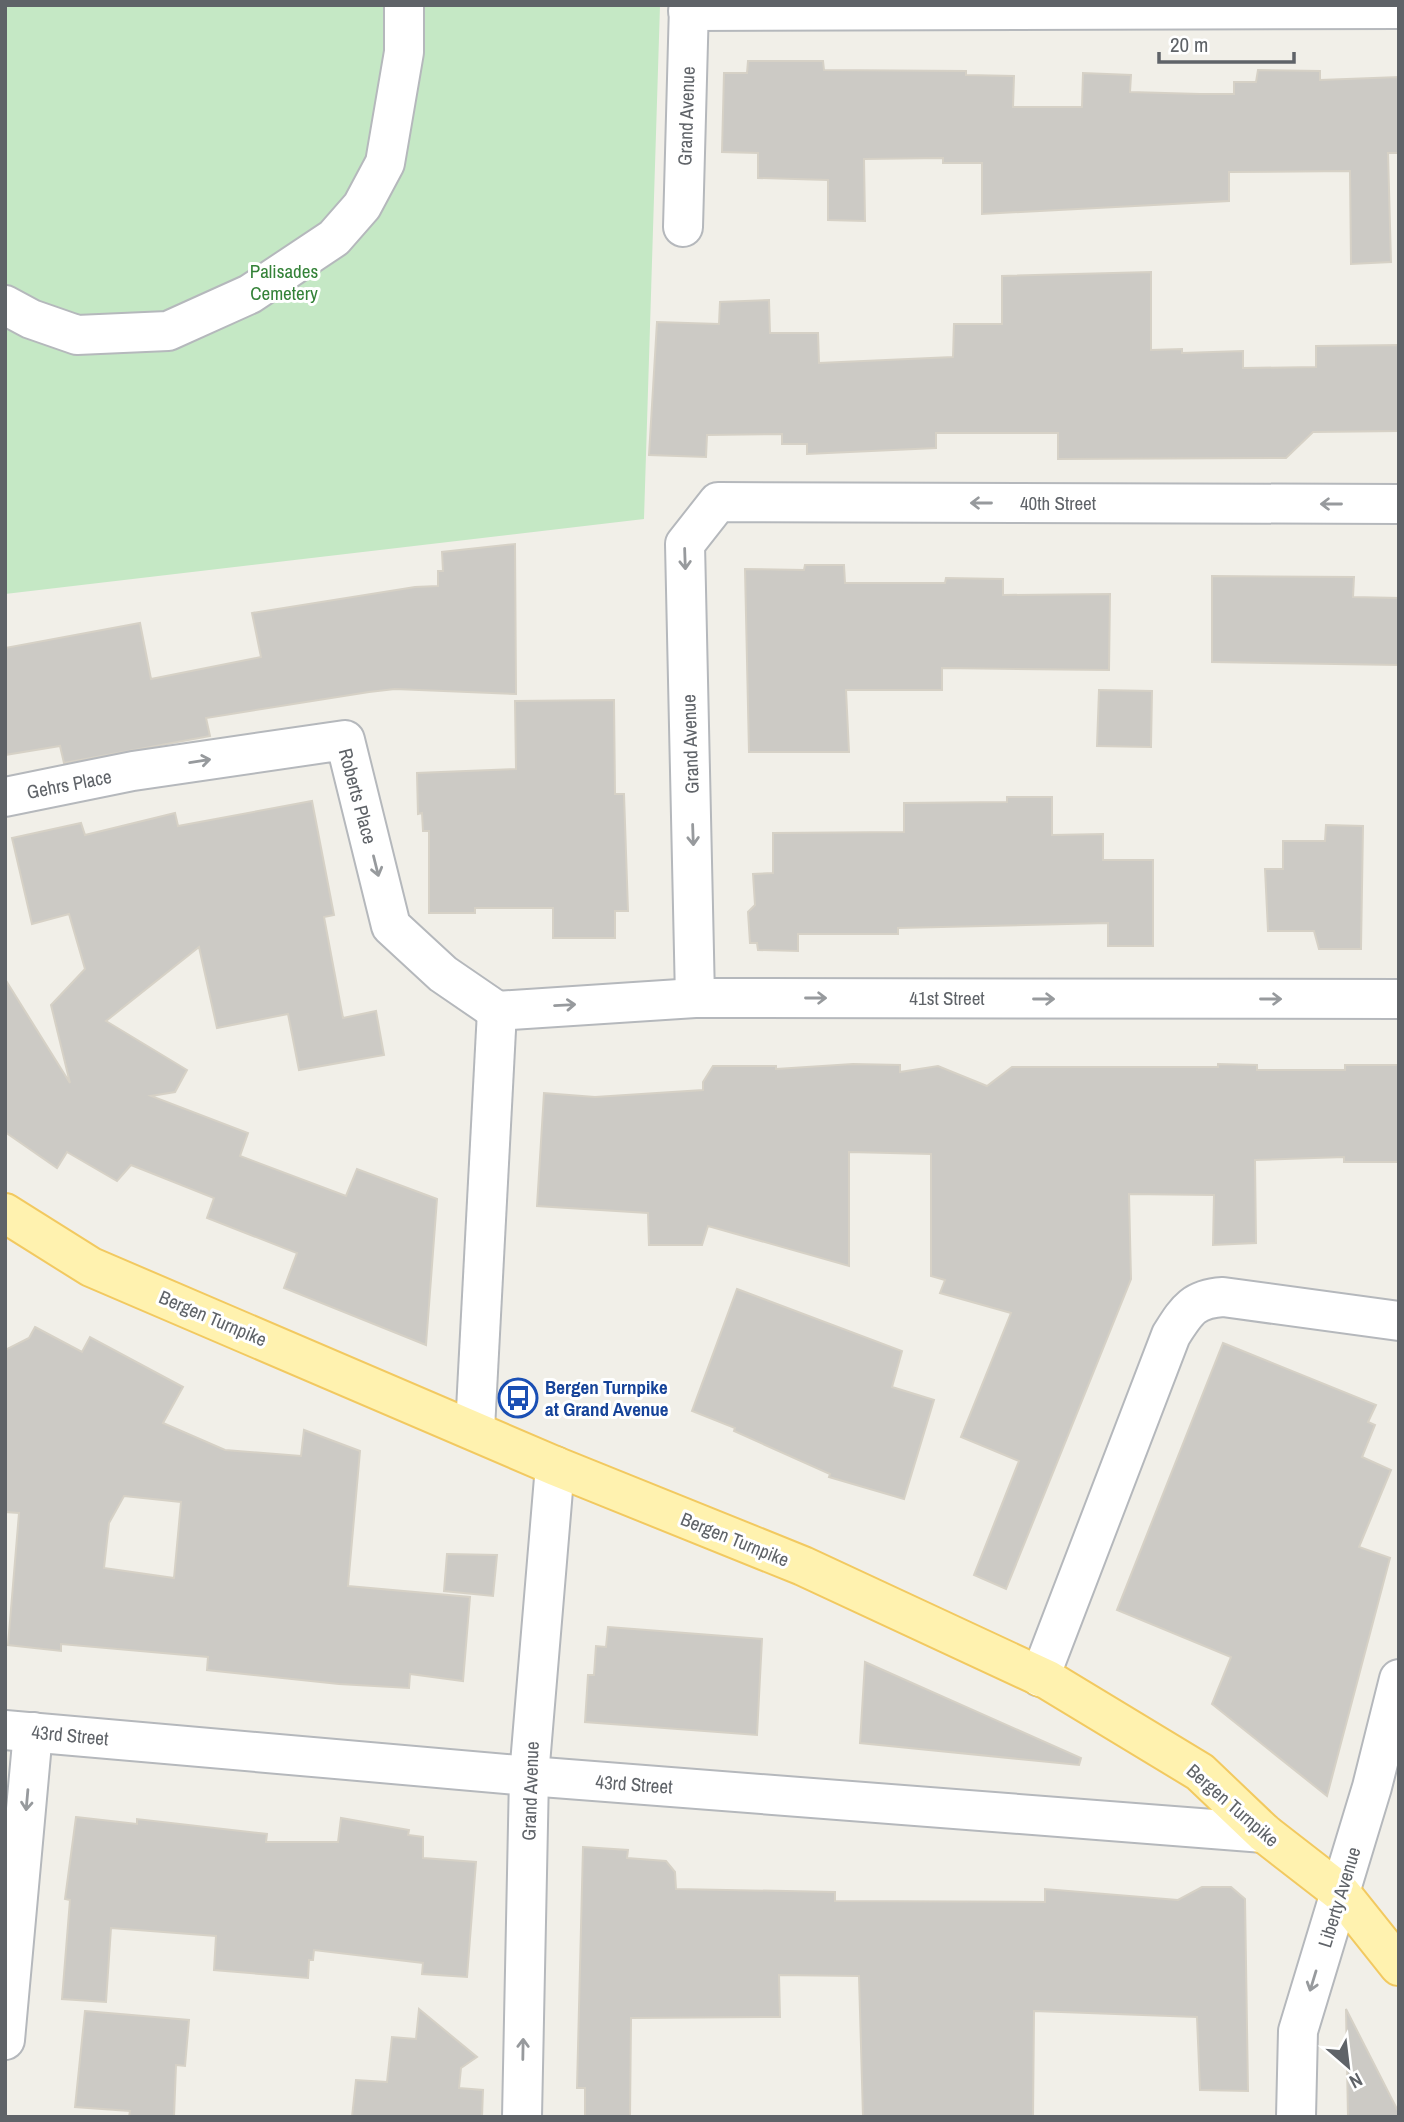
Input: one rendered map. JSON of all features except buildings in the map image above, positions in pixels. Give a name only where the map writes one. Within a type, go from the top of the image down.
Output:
[{"type":"main road","name":"Bergen Turnpike","points":[[5,1213],[91,1267],[475,1429],[555,1466],[803,1566],[1040,1677],[1200,1772],[1264,1833],[1340,1892],[1395,1955]]},
{"type":"street","points":[[5,305],[31,319],[77,335],[168,331],[250,294],[334,238],[362,206],[384,163],[404,52],[404,5]]},
{"type":"street","points":[[689,8],[1399,9]]},
{"type":"street","name":"Grand Avenue","points":[[682,227],[689,8]]},
{"type":"street","name":"Grand Avenue","points":[[695,998],[685,544],[718,502]]},
{"type":"street","name":"40th Street","points":[[718,502],[1399,504]]},
{"type":"street","name":"Roberts Place","points":[[133,771],[345,740],[391,926],[443,974],[496,1011]]},
{"type":"street","name":"Gehrs Place","points":[[5,797],[133,771]]},
{"type":"street","name":"41st Street","points":[[496,1011],[695,998],[1399,999]]},
{"type":"street","points":[[475,1429],[496,1011]]},
{"type":"street","points":[[1040,1677],[1171,1335],[1186,1311],[1203,1298],[1223,1297],[1399,1321]]},
{"type":"street","name":"Grand Avenue","points":[[522,2117],[529,1776],[555,1466]]},
{"type":"street","name":"Liberty Avenue","points":[[1296,2117],[1298,2031],[1340,1892],[1391,1742],[1399,1679]]},
{"type":"street","points":[[5,2040],[19,1731]]},
{"type":"street","name":"43rd Street","points":[[19,1731],[529,1776],[1264,1833]]},
{"type":"green space","name":"Palisades Cemetery","points":[[5,5],[660,5],[644,519],[5,594]]},
{"type":"place","name":"Bergen Turnpike at Grand Avenue","points":[[518,1398]]}]
